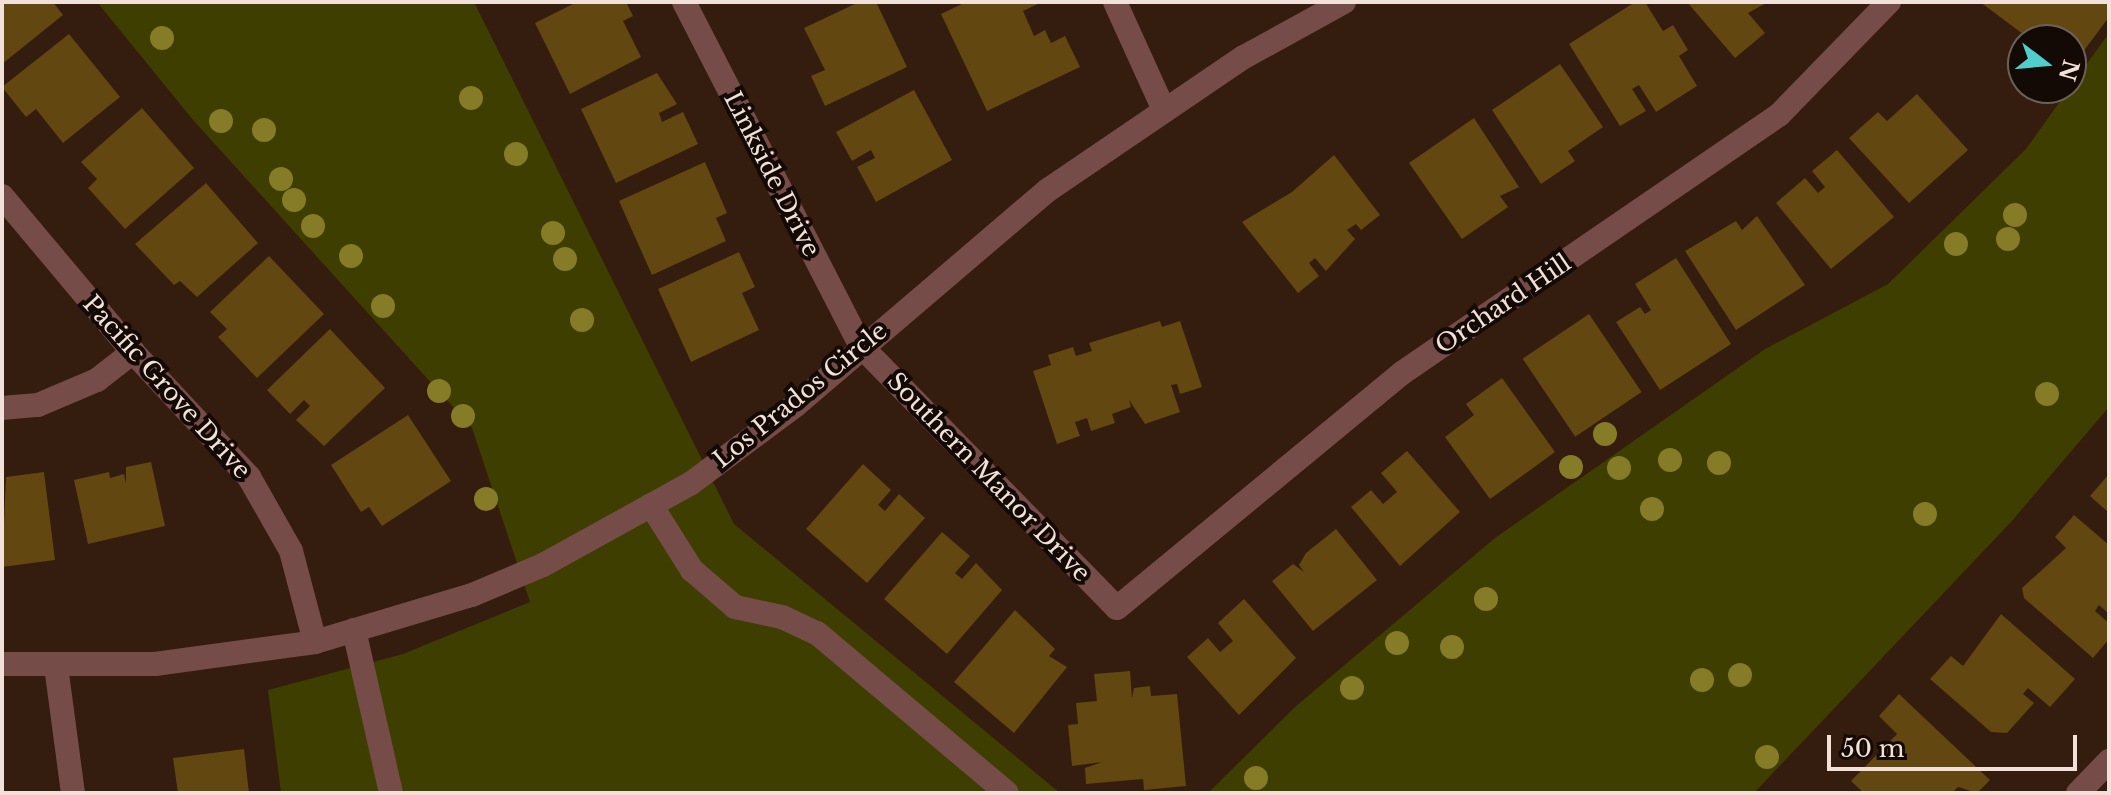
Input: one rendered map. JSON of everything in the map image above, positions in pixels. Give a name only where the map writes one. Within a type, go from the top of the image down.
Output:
[{"type":"street","name":"Linkside Drive","points":[[684,2],[861,346]]},
{"type":"street","points":[[1115,2],[1164,110]]},
{"type":"street","name":"Los Prados Circle","points":[[2,664],[155,664],[315,642],[529,571],[651,505],[796,405],[861,346],[1048,190],[1164,110],[1344,2]]},
{"type":"street","name":"Orchard Hill","points":[[1117,608],[1402,373],[1779,115],[1889,2]]},
{"type":"street","name":"Pacific Grove Drive","points":[[2,196],[133,352],[249,477],[291,551],[315,642]]},
{"type":"street","name":"Southern Manor Drive","points":[[861,346],[1117,608]]},
{"type":"street","points":[[2,408],[38,405],[97,380],[133,352]]},
{"type":"street","points":[[651,505],[692,570],[735,607],[782,617],[817,633],[1007,793]]},
{"type":"street","points":[[354,630],[391,793]]},
{"type":"street","points":[[56,666],[73,793]]},
{"type":"street","points":[[2078,793],[2109,761]]},
{"type":"shaded area","points":[[97,2],[474,2],[734,524],[1060,793],[281,793],[268,690],[403,654],[530,602],[472,428],[193,120]]},
{"type":"shaded area","points":[[2109,33],[2109,407],[2011,522],[1754,793],[1208,793],[1295,707],[1495,538],[1765,349],[1888,284],[2026,149],[2058,104],[2087,104],[2087,64]]},
{"type":"building","points":[[2,2],[53,2],[63,15],[2,64]]},
{"type":"building","points":[[577,2],[626,2],[633,16],[623,21],[641,57],[570,94],[535,23]]},
{"type":"building","points":[[859,2],[876,2],[907,67],[825,106],[811,76],[825,70],[804,28]]},
{"type":"building","points":[[966,2],[1042,2],[1023,11],[1034,36],[1045,30],[1051,43],[1065,36],[1080,67],[987,111],[941,14]]},
{"type":"building","points":[[1635,2],[1645,2],[1663,31],[1673,25],[1688,50],[1679,56],[1697,86],[1656,112],[1639,85],[1632,89],[1646,111],[1620,126],[1569,44]]},
{"type":"building","points":[[1687,2],[1768,2],[1748,13],[1765,33],[1735,58]]},
{"type":"building","points":[[1980,2],[2109,2],[2109,17],[2087,47],[2087,24],[2010,24]]},
{"type":"building","points":[[69,34],[120,97],[63,143],[36,109],[26,117],[2,87]]},
{"type":"building","points":[[1560,64],[1603,127],[1568,151],[1575,161],[1541,184],[1492,110]]},
{"type":"building","points":[[657,73],[677,104],[659,113],[662,122],[683,112],[698,144],[616,183],[581,109]]},
{"type":"building","points":[[914,90],[952,160],[876,202],[857,167],[875,158],[871,150],[852,161],[836,132]]},
{"type":"building","points":[[1917,94],[1968,150],[1909,203],[1849,138],[1878,112],[1887,121]]},
{"type":"building","points":[[142,108],[194,168],[125,229],[88,188],[97,179],[81,162]]},
{"type":"building","points":[[1474,118],[1519,187],[1500,196],[1508,207],[1462,239],[1409,163]]},
{"type":"building","points":[[1837,150],[1894,217],[1831,269],[1776,203],[1805,178],[1818,193],[1825,187],[1812,171]]},
{"type":"building","points":[[1334,155],[1380,215],[1361,230],[1356,224],[1347,230],[1355,239],[1326,271],[1315,258],[1309,263],[1319,276],[1298,293],[1242,222],[1292,192]]},
{"type":"building","points":[[705,162],[727,213],[716,218],[726,241],[652,275],[619,201]]},
{"type":"building","points":[[206,183],[258,243],[197,297],[180,281],[174,285],[135,244]]},
{"type":"building","points":[[1757,216],[1805,285],[1736,330],[1685,251],[1736,221],[1742,230]]},
{"type":"building","points":[[739,252],[755,287],[742,293],[759,330],[691,362],[658,289]]},
{"type":"building","points":[[269,256],[324,314],[257,378],[218,337],[227,329],[210,312]]},
{"type":"building","points":[[1676,258],[1731,344],[1660,390],[1616,322],[1640,307],[1645,314],[1651,310],[1635,284]]},
{"type":"building","points":[[1589,314],[1642,392],[1575,437],[1523,359]]},
{"type":"building","points":[[1160,321],[1162,327],[1180,321],[1202,387],[1180,394],[1177,384],[1171,385],[1180,412],[1145,424],[1129,400],[1131,407],[1112,414],[1115,423],[1091,431],[1087,418],[1075,422],[1080,436],[1057,444],[1033,371],[1051,365],[1048,355],[1073,347],[1076,356],[1092,351],[1089,343]]},
{"type":"building","points":[[330,329],[385,388],[324,446],[296,420],[310,406],[304,400],[290,414],[267,390]]},
{"type":"building","points":[[1502,378],[1555,452],[1490,499],[1445,437],[1474,415],[1466,404]]},
{"type":"building","points":[[408,415],[451,481],[382,526],[369,507],[361,512],[331,465]]},
{"type":"building","points":[[1407,451],[1460,512],[1400,566],[1351,507],[1371,490],[1383,504],[1397,492],[1381,473]]},
{"type":"building","points":[[151,462],[165,526],[88,544],[74,480],[109,472],[110,478],[124,474],[126,484],[126,467]]},
{"type":"building","points":[[863,464],[891,490],[878,505],[885,511],[899,494],[925,518],[867,583],[806,529]]},
{"type":"building","points":[[44,472],[55,560],[2,567],[6,477]]},
{"type":"building","points":[[2109,474],[2109,513],[2090,496]]},
{"type":"building","points":[[2074,515],[2109,545],[2109,614],[2099,605],[2095,611],[2109,623],[2109,639],[2093,658],[2024,598],[2022,588],[2066,548],[2055,537]]},
{"type":"building","points":[[1336,529],[1377,580],[1313,631],[1272,581],[1293,564],[1304,572],[1299,565],[1306,553]]},
{"type":"building","points":[[942,532],[970,556],[955,573],[962,579],[976,563],[1002,590],[947,654],[884,599]]},
{"type":"building","points":[[1244,599],[1296,658],[1239,715],[1187,657],[1208,638],[1220,652],[1233,641],[1218,623]]},
{"type":"building","points":[[1015,610],[1055,649],[1049,656],[1067,667],[1014,733],[954,682]]},
{"type":"building","points":[[2001,614],[2075,679],[2050,707],[2028,688],[2023,694],[2034,703],[2007,733],[1991,732],[1930,679],[1951,656],[1963,666]]},
{"type":"building","points":[[1130,671],[1132,698],[1134,688],[1150,686],[1151,696],[1177,694],[1186,786],[1144,790],[1143,779],[1086,784],[1085,768],[1102,762],[1072,766],[1068,725],[1078,724],[1076,703],[1097,701],[1094,674]]},
{"type":"building","points":[[1899,694],[1990,780],[1977,793],[1958,787],[1952,793],[1864,793],[1851,781],[1897,734],[1879,716]]},
{"type":"building","points":[[244,749],[249,793],[178,793],[173,758]]}]
